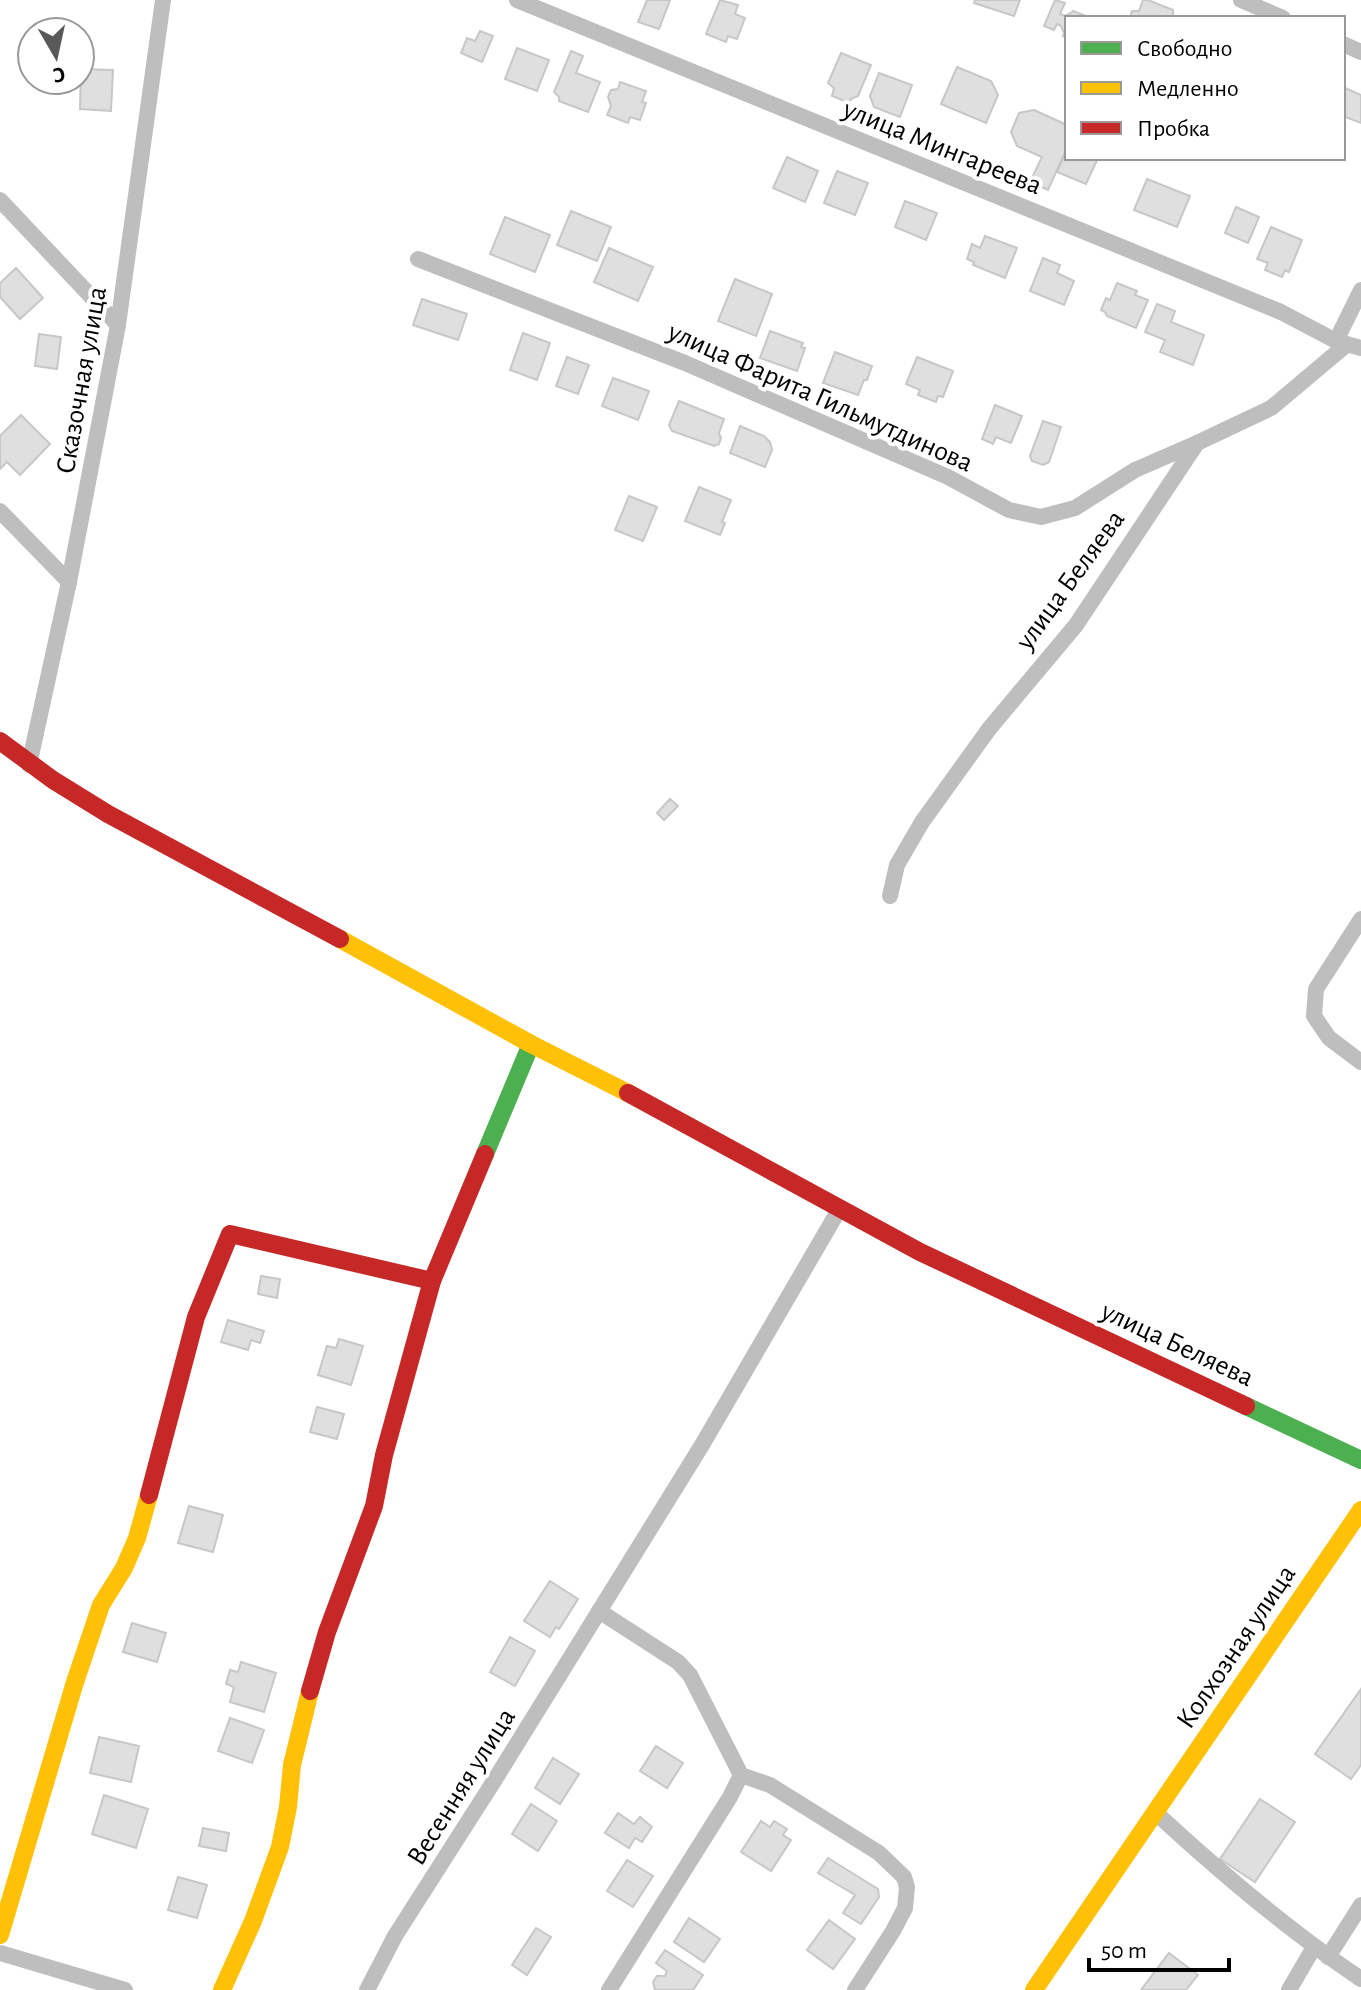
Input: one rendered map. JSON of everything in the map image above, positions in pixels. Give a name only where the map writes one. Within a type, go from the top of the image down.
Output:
[{"type":"street","name":"Сказочная улица","points":[[29,765],[69,582],[118,325],[163,0]]},
{"type":"street","name":"улица Мингареева","points":[[517,0],[1281,312],[1348,345]]},
{"type":"street","points":[[1241,0],[1278,16]]},
{"type":"street","points":[[0,200],[118,325]]},
{"type":"street","name":"улица Фарита Гильмутдинова","points":[[418,259],[725,380],[948,477],[1009,510],[1041,517],[1075,508],[1135,470],[1197,443]]},
{"type":"street","points":[[1197,443],[1271,408],[1348,345],[1361,290]]},
{"type":"street","name":"улица Беляева","points":[[890,896],[897,865],[922,822],[989,729],[1076,625],[1197,443]]},
{"type":"street","points":[[0,511],[69,582]]},
{"type":"street","name":"улица Беляева","points":[[0,741],[29,765],[103,812],[920,1252],[1361,1460]]},
{"type":"street","points":[[1361,919],[1316,989],[1314,1016],[1329,1038],[1361,1062]]},
{"type":"street","points":[[222,1990],[253,1921],[280,1847],[303,1714],[327,1632],[374,1506],[384,1455],[432,1281],[531,1044]]},
{"type":"street","name":"Весенняя улица","points":[[367,1990],[395,1936],[702,1445],[840,1208]]},
{"type":"street","points":[[0,1935],[75,1682],[101,1605],[124,1568],[137,1538],[196,1317],[230,1234],[432,1281]]},
{"type":"street","name":"Колхозная улица","points":[[1034,1990],[1361,1510]]},
{"type":"street","points":[[599,1611],[678,1662],[690,1675],[741,1775],[770,1785],[879,1853],[904,1877],[907,1887],[905,1908],[855,1990]]},
{"type":"street","points":[[609,1990],[741,1775]]},
{"type":"street","points":[[1156,1813],[1196,1850],[1321,1952],[1361,1979]]},
{"type":"street","points":[[1289,1990],[1361,1905]]},
{"type":"street","points":[[0,1953],[125,1990]]},
{"type":"building","points":[[647,0],[670,0],[659,29],[638,22]]},
{"type":"building","points":[[720,0],[738,5],[735,14],[745,18],[737,39],[728,36],[726,42],[706,34]]},
{"type":"building","points":[[975,0],[1020,0],[1014,16],[974,3]]},
{"type":"building","points":[[1055,0],[1065,3],[1060,14],[1065,16],[1065,36],[1057,24],[1054,30],[1044,26]]},
{"type":"building","points":[[1143,0],[1148,0],[1173,10],[1173,16],[1131,16],[1132,11],[1139,11]]},
{"type":"building","points":[[1073,11],[1086,16],[1065,16]]},
{"type":"building","points":[[480,31],[493,36],[482,62],[461,53],[467,38],[475,41]]},
{"type":"building","points":[[517,48],[549,60],[537,91],[505,79]]},
{"type":"building","points":[[571,51],[583,56],[576,73],[600,82],[588,112],[559,101],[554,92]]},
{"type":"building","points":[[841,53],[871,65],[858,96],[849,103],[832,96],[834,88],[828,83]]},
{"type":"building","points":[[957,67],[991,81],[998,95],[986,123],[941,104]]},
{"type":"building","points":[[96,69],[113,70],[111,111],[80,109],[80,96],[96,96]]},
{"type":"building","points":[[879,73],[912,85],[900,117],[874,107],[870,96]]},
{"type":"building","points":[[620,82],[646,91],[642,102],[646,103],[640,120],[630,117],[628,123],[607,115],[611,106],[608,97],[611,90],[618,89]]},
{"type":"building","points":[[1345,88],[1361,95],[1361,123],[1345,117]]},
{"type":"building","points":[[1034,110],[1065,124],[1065,152],[1048,190],[1030,182],[1042,157],[1017,146],[1011,132],[1019,113]]},
{"type":"building","points":[[1065,154],[1065,160],[1097,160],[1086,184],[1057,172]]},
{"type":"building","points":[[787,157],[818,171],[805,202],[773,188]]},
{"type":"building","points":[[837,171],[868,183],[855,215],[824,203]]},
{"type":"building","points":[[1147,179],[1190,196],[1177,227],[1134,210]]},
{"type":"building","points":[[905,201],[937,213],[926,240],[895,227]]},
{"type":"building","points":[[1236,207],[1259,217],[1248,243],[1225,233]]},
{"type":"building","points":[[571,211],[611,227],[597,261],[557,245]]},
{"type":"building","points":[[505,217],[550,235],[535,272],[490,254]]},
{"type":"building","points":[[1271,227],[1302,240],[1289,272],[1285,270],[1282,277],[1265,270],[1268,263],[1257,259]]},
{"type":"building","points":[[985,236],[1017,248],[1005,278],[973,265],[974,262],[967,259],[972,244],[980,248]]},
{"type":"building","points":[[609,248],[653,267],[638,301],[594,282]]},
{"type":"building","points":[[1043,258],[1060,265],[1057,273],[1074,281],[1064,305],[1030,291]]},
{"type":"building","points":[[16,268],[43,298],[20,319],[0,297],[0,283]]},
{"type":"building","points":[[735,279],[772,294],[756,336],[718,321]]},
{"type":"building","points":[[1117,283],[1137,291],[1135,295],[1148,300],[1136,328],[1107,316],[1101,310],[1106,298],[1110,300]]},
{"type":"building","points":[[422,299],[467,314],[458,340],[413,325]]},
{"type":"building","points":[[1157,304],[1175,311],[1171,322],[1204,335],[1193,365],[1160,352],[1165,340],[1145,332]]},
{"type":"building","points":[[770,331],[803,343],[801,347],[805,348],[797,371],[760,358]]},
{"type":"building","points":[[523,333],[550,343],[537,380],[510,370]]},
{"type":"building","points":[[39,334],[61,337],[57,369],[35,366]]},
{"type":"building","points":[[835,352],[872,366],[858,395],[823,383]]},
{"type":"building","points":[[567,357],[589,365],[578,394],[556,386]]},
{"type":"building","points":[[917,357],[953,371],[943,397],[938,396],[936,402],[918,395],[920,390],[906,384]]},
{"type":"building","points":[[613,378],[649,391],[638,420],[602,406]]},
{"type":"building","points":[[679,401],[724,419],[719,444],[714,446],[672,431],[669,425]]},
{"type":"building","points":[[995,405],[1022,416],[1011,443],[996,437],[993,444],[982,439]]},
{"type":"building","points":[[21,415],[50,444],[20,475],[7,462],[0,469],[0,436]]},
{"type":"building","points":[[1043,421],[1061,427],[1049,462],[1043,465],[1032,461],[1030,456]]},
{"type":"building","points":[[740,426],[764,436],[770,442],[772,450],[765,467],[730,453]]},
{"type":"building","points":[[699,487],[731,500],[720,535],[685,521]]},
{"type":"building","points":[[629,496],[657,507],[643,541],[615,530]]},
{"type":"building","points":[[670,799],[678,806],[664,820],[657,813]]},
{"type":"building","points":[[261,1276],[280,1279],[277,1298],[258,1294]]},
{"type":"building","points":[[228,1320],[264,1331],[260,1343],[251,1340],[248,1350],[221,1342]]},
{"type":"building","points":[[339,1339],[363,1346],[351,1385],[318,1375],[327,1346],[336,1348]]},
{"type":"building","points":[[317,1407],[344,1414],[337,1439],[310,1432]]},
{"type":"building","points":[[189,1506],[223,1515],[213,1552],[178,1543]]},
{"type":"building","points":[[550,1581],[578,1599],[559,1629],[556,1627],[550,1637],[524,1621]]},
{"type":"building","points":[[132,1623],[166,1633],[157,1662],[123,1652]]},
{"type":"building","points":[[510,1637],[535,1651],[515,1686],[490,1672]]},
{"type":"building","points":[[241,1662],[276,1673],[264,1712],[230,1702],[234,1687],[226,1684],[230,1670],[238,1672]]},
{"type":"building","points":[[1361,1689],[1361,1765],[1351,1779],[1315,1754]]},
{"type":"building","points":[[230,1718],[264,1730],[252,1763],[218,1751]]},
{"type":"building","points":[[99,1737],[139,1746],[131,1782],[90,1773]]},
{"type":"building","points":[[656,1746],[683,1763],[667,1788],[640,1771]]},
{"type":"building","points":[[553,1758],[579,1774],[560,1804],[535,1788]]},
{"type":"building","points":[[104,1795],[148,1809],[136,1848],[92,1834]]},
{"type":"building","points":[[1260,1799],[1295,1822],[1255,1882],[1220,1859]]},
{"type":"building","points":[[531,1804],[557,1821],[538,1851],[512,1834]]},
{"type":"building","points":[[618,1813],[634,1824],[640,1817],[652,1827],[642,1842],[635,1838],[629,1848],[605,1833]]},
{"type":"building","points":[[761,1821],[770,1827],[774,1821],[787,1829],[783,1835],[791,1840],[771,1871],[741,1852]]},
{"type":"building","points":[[203,1828],[229,1833],[226,1851],[199,1846]]},
{"type":"building","points":[[828,1858],[878,1889],[879,1897],[861,1924],[843,1913],[855,1895],[818,1873]]},
{"type":"building","points":[[627,1860],[653,1876],[633,1907],[607,1891]]},
{"type":"building","points":[[178,1877],[207,1885],[197,1918],[168,1910]]},
{"type":"building","points":[[689,1918],[720,1939],[704,1962],[674,1942]]},
{"type":"building","points":[[829,1920],[855,1939],[833,1969],[807,1950]]},
{"type":"building","points":[[536,1928],[551,1937],[527,1975],[512,1965]]},
{"type":"building","points":[[665,1950],[703,1975],[693,1990],[655,1990],[653,1982],[657,1976],[665,1976],[667,1971],[656,1963]]},
{"type":"building","points":[[1169,1953],[1198,1975],[1186,1990],[1141,1990]]},
{"type":"traffic: fast","points":[[485,1154],[531,1044]]},
{"type":"traffic: fast","points":[[1246,1406],[1361,1460]]},
{"type":"traffic: slow","points":[[340,939],[531,1044],[628,1093]]},
{"type":"traffic: slow","points":[[0,1935],[101,1605],[124,1568],[137,1538],[149,1495]]},
{"type":"traffic: slow","points":[[1034,1990],[1361,1510]]},
{"type":"traffic: slow","points":[[222,1990],[253,1921],[280,1847],[292,1765],[310,1691]]},
{"type":"traffic: jam","points":[[0,741],[53,780],[108,814],[340,939]]},
{"type":"traffic: jam","points":[[628,1093],[920,1252],[1246,1406]]},
{"type":"traffic: jam","points":[[310,1691],[327,1632],[374,1506],[384,1455],[432,1281],[485,1154]]},
{"type":"traffic: jam","points":[[149,1495],[196,1317],[230,1234],[432,1281]]}]
